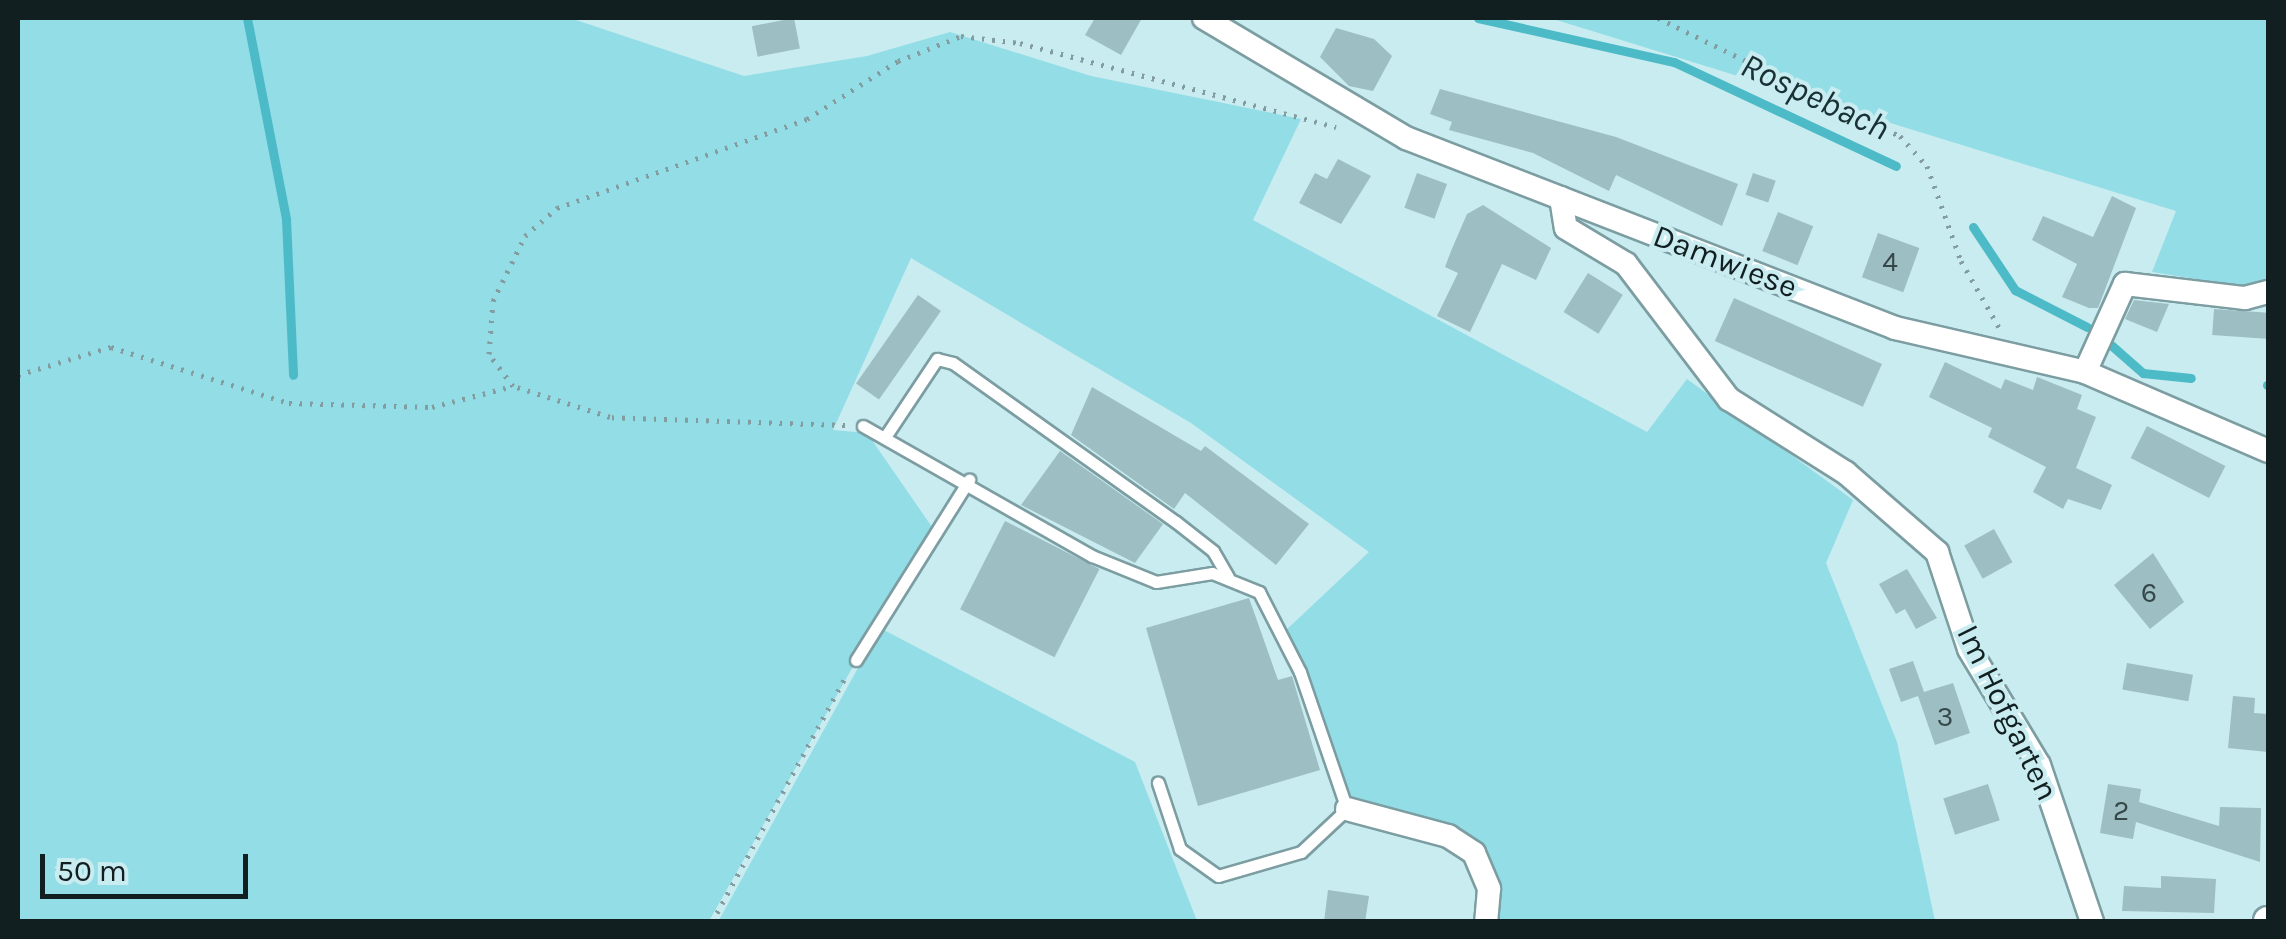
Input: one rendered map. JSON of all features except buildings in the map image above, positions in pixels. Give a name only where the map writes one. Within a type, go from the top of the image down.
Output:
[{"type":"street","name":"Damwiese","points":[[1204,18],[1362,117],[1561,198],[1895,328],[2084,372],[2268,451]]},
{"type":"street","name":"Im Hofgarten","points":[[1561,198],[1566,228],[1626,264],[1729,399],[1846,473],[1937,552],[1969,649],[2039,765],[2092,922]]},
{"type":"street","points":[[2084,372],[2125,284],[2245,298],[2268,292]]},
{"type":"street","points":[[1347,808],[1448,836],[1474,854],[1489,889],[1486,922]]},
{"type":"lane","points":[[885,437],[937,359],[952,363],[1176,522],[1212,551],[1228,578]]},
{"type":"lane","points":[[863,426],[969,480],[1092,556],[1156,582],[1228,578],[1249,583],[1276,623],[1347,808],[1301,852],[1218,876],[1180,849],[1158,784]]},
{"type":"lane","points":[[856,660],[969,480]]},
{"type":"path","points":[[1658,18],[1900,136],[1927,166],[1961,262],[2016,356]]},
{"type":"path","points":[[513,386],[488,354],[493,301],[525,236],[557,208],[789,126],[898,61],[961,36],[1020,42],[1354,132]]},
{"type":"path","points":[[18,374],[110,347],[289,402],[432,408],[513,386],[610,417],[863,426]]},
{"type":"path","points":[[712,922],[856,660]]},
{"type":"shaded area","points":[[18,18],[570,18],[744,76],[867,56],[950,32],[1091,76],[1301,119],[1253,220],[1647,432],[1687,379],[1853,500],[1826,563],[1897,742],[1935,921],[1490,921],[1476,850],[1348,805],[1283,633],[1369,552],[1191,423],[911,258],[833,430],[867,433],[932,527],[709,921],[18,921]]},
{"type":"shaded area","points":[[1550,18],[2268,18],[2268,280],[2245,287],[2152,272],[2176,211]]},
{"type":"shaded area","points":[[880,628],[1135,762],[1197,921],[718,922]]},
{"type":"waterway","points":[[247,18],[286,219],[293,375]]},
{"type":"waterway","name":"Rospebach","points":[[1478,18],[1674,62],[1896,166]]},
{"type":"waterway","name":"Rospebach","points":[[1973,227],[2015,290],[2087,327]]},
{"type":"waterway","name":"Rospebach","points":[[2111,345],[2143,373],[2191,378]]}]
